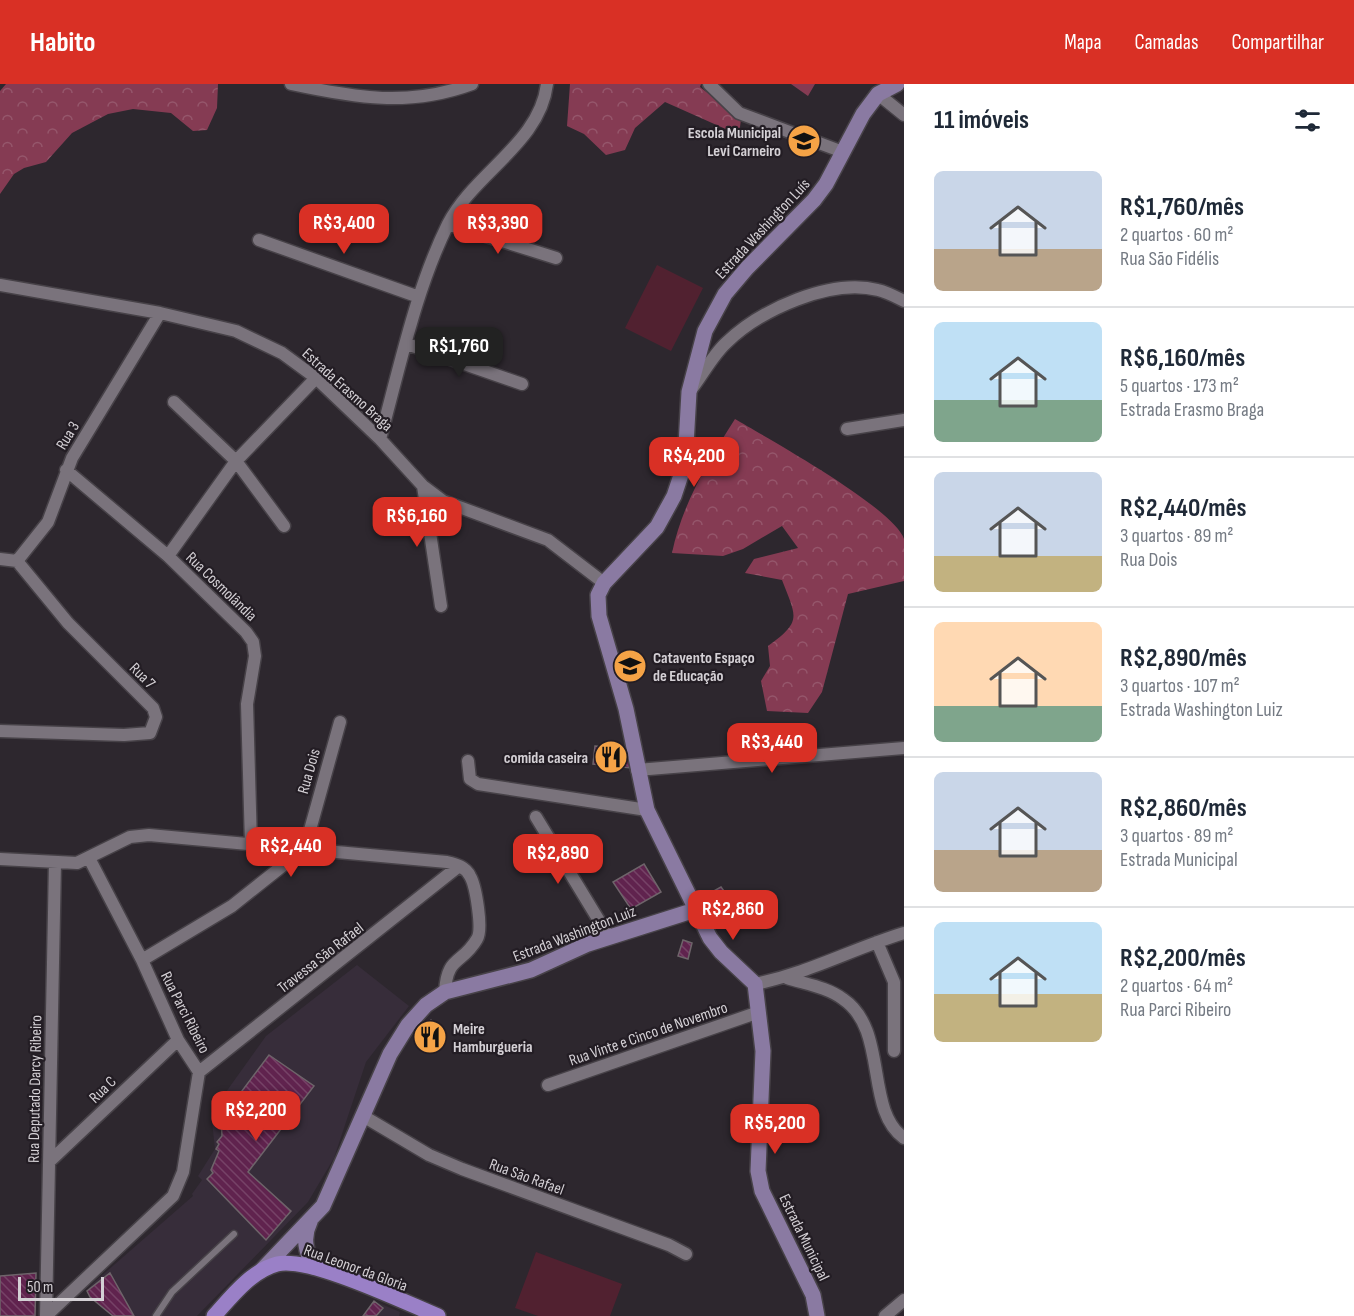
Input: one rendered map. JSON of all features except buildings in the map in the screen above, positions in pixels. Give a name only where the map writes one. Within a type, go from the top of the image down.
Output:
[{"type":"main road","name":"Rua Leonor da Gloria","points":[[262,1270],[277,1264],[291,1263],[314,1267],[438,1316]]},
{"type":"main road","name":"Estrada Washington Luiz","points":[[213,1316],[251,1277],[262,1270]]},
{"type":"street","points":[[291,84],[378,99],[413,99],[442,95],[472,84]]},
{"type":"street","points":[[380,439],[419,297],[448,224],[464,201],[536,120],[545,101],[548,84]]},
{"type":"street","points":[[709,84],[739,113],[843,152]]},
{"type":"street","name":"Estrada Washington Luís","points":[[604,583],[657,527],[674,496],[685,463],[689,392],[705,331],[725,294],[747,268],[814,200],[826,184],[863,114],[879,94],[897,84]]},
{"type":"street","points":[[879,94],[904,115]]},
{"type":"street","points":[[448,224],[556,258]]},
{"type":"street","points":[[259,240],[419,297]]},
{"type":"street","name":"Estrada Erasmo Braga","points":[[0,285],[160,313],[236,331],[282,353],[316,378],[380,439],[423,486],[443,501],[464,511],[548,540],[604,583]]},
{"type":"street","points":[[689,392],[724,345],[741,330],[799,298],[838,288],[878,290],[904,301]]},
{"type":"street","name":"Rua 3","points":[[16,561],[48,522],[66,470],[160,313]]},
{"type":"street","points":[[407,344],[522,384]]},
{"type":"street","points":[[168,556],[236,461],[316,378]]},
{"type":"street","points":[[174,402],[236,461],[284,526]]},
{"type":"street","points":[[847,429],[904,420]]},
{"type":"street","name":"Rua Cosmolândia","points":[[66,470],[168,556],[246,632],[253,642],[255,656],[247,704],[251,844]]},
{"type":"street","points":[[423,486],[441,606]]},
{"type":"street","points":[[0,560],[16,561]]},
{"type":"street","name":"Rua 7","points":[[0,732],[124,735],[150,733],[156,717],[153,708],[75,631],[16,561]]},
{"type":"street","points":[[604,583],[598,596],[598,616],[626,709],[647,810],[695,910],[721,952],[755,984],[787,978],[904,933]]},
{"type":"street","name":"Rua Dois","points":[[305,848],[340,722]]},
{"type":"street","points":[[637,770],[904,748]]},
{"type":"street","points":[[468,761],[470,779],[478,784],[647,810]]},
{"type":"street","points":[[536,817],[609,937]]},
{"type":"street","points":[[0,859],[76,863],[130,837],[149,835],[447,862],[459,866],[470,875],[476,896],[479,933],[476,941],[446,973],[445,992]]},
{"type":"street","points":[[142,960],[232,906],[305,848]]},
{"type":"street","name":"Rua Parci Ribeiro","points":[[46,1316],[172,1196],[183,1172],[199,1072],[178,1040],[142,960],[88,858]]},
{"type":"street","name":"Rua Deputado Darcy Ribeiro","points":[[46,1316],[55,862]]},
{"type":"street","name":"Travessa São Rafael","points":[[199,1072],[459,866]]},
{"type":"street","name":"Estrada Washington Luiz","points":[[314,1267],[307,1253],[306,1230],[333,1188],[390,1054],[408,1025],[426,1005],[445,992],[531,970],[609,937],[695,910]]},
{"type":"street","points":[[877,942],[894,982],[894,1051]]},
{"type":"street","points":[[787,978],[828,991],[855,1009],[864,1026],[876,1061],[887,1119],[895,1132],[904,1138]]},
{"type":"street","name":"Estrada Municipal","points":[[755,984],[763,1051],[758,1171],[762,1191],[813,1295],[817,1316]]},
{"type":"street","name":"Rua Vinte e Cinco de Novembro","points":[[548,1084],[759,1012]]},
{"type":"street","name":"Rua C","points":[[49,1162],[178,1040]]},
{"type":"street","name":"Rua São Rafael","points":[[363,1116],[440,1160],[669,1245],[686,1254]]},
{"type":"street","name":"Estrada Washington Luiz","points":[[262,1270],[312,1220]]},
{"type":"street","points":[[885,1316],[904,1300]]},
{"type":"lane","points":[[156,1316],[172,1292],[234,1234]]},
{"type":"shaded area","points":[[657,265],[703,288],[671,351],[625,328]]},
{"type":"shaded area","points":[[357,965],[409,1006],[366,1062],[334,1158],[308,1202],[197,1316],[113,1316],[90,1297],[87,1291],[91,1285],[193,1196],[192,1194],[202,1180],[198,1176],[215,1149],[211,1113],[266,1036]]},
{"type":"shaded area","points":[[536,1252],[622,1284],[610,1316],[538,1316],[515,1308]]},
{"type":"shaded area","points":[[374,1301],[400,1312],[399,1316],[363,1316]]},
{"type":"green space","points":[[6,84],[218,84],[217,108],[207,130],[193,131],[171,113],[133,109],[108,114],[72,133],[46,162],[24,168],[14,174],[0,194],[0,91]]},
{"type":"green space","points":[[570,84],[701,84],[700,87],[741,119],[739,135],[665,102],[635,128],[625,150],[606,155],[584,134],[567,126]]},
{"type":"green space","points":[[791,84],[815,84],[808,96]]},
{"type":"green space","points":[[735,419],[855,492],[895,526],[904,539],[904,581],[848,594],[822,692],[808,713],[767,711],[761,681],[770,666],[768,646],[792,624],[793,611],[782,580],[745,573],[754,559],[798,548],[782,526],[743,549],[723,556],[672,553],[689,500],[706,466]]},
{"type":"place","name":"Escola Municipal Levi Carneiro","points":[[804,141]]},
{"type":"place","name":"Catavento Espaço de Educação","points":[[630,666]]},
{"type":"place","name":"comida caseira","points":[[611,757]]},
{"type":"place","name":"Meire Hamburgueria","points":[[430,1037]]}]
